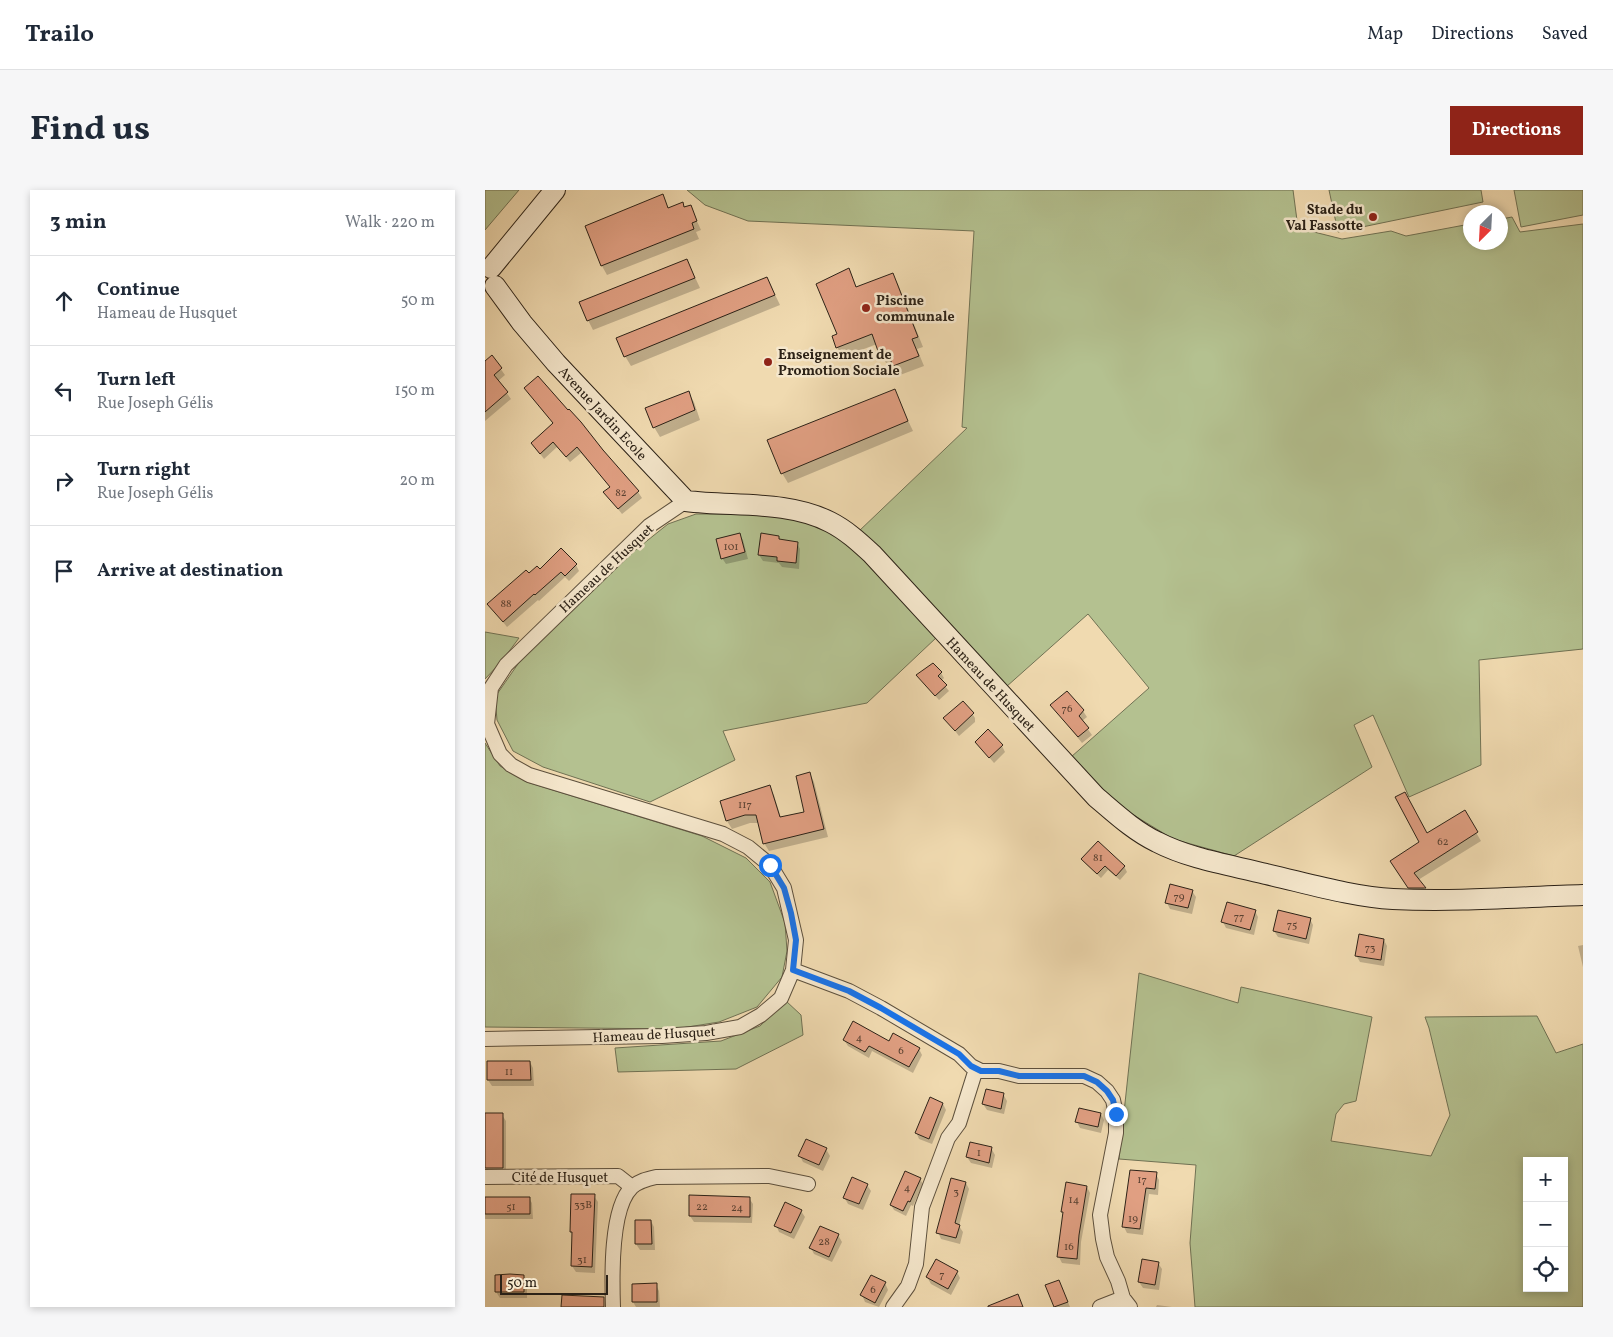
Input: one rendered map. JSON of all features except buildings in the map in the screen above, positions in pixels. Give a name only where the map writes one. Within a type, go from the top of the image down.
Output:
[{"type":"street","points":[[489,282],[555,190]]},
{"type":"street","name":"Avenue Jardin Ecole","points":[[489,282],[521,323],[563,370],[686,502]]},
{"type":"street","name":"Hameau de Husquet","points":[[485,1039],[706,1033],[740,1027],[761,1015],[781,998],[793,970],[796,940],[784,888],[770,865],[748,847],[723,834],[529,775],[511,765],[500,754],[487,724],[491,688],[506,666],[649,526],[686,502],[791,510],[810,514],[830,522],[853,536],[872,554],[1096,797],[1127,823],[1157,842],[1189,854],[1235,866],[1364,896],[1391,899],[1447,900],[1583,895]]},
{"type":"street","points":[[793,970],[849,991],[881,1008],[959,1054],[971,1066],[981,1071],[999,1071],[1019,1076],[1084,1076],[1097,1082],[1113,1100],[1116,1114],[1116,1133],[1100,1215],[1107,1257],[1127,1302],[1101,1307]]},
{"type":"street","points":[[893,1307],[908,1286],[916,1264],[922,1207],[948,1138],[959,1123],[977,1069]]},
{"type":"street","name":"Cité de Husquet","points":[[485,1177],[618,1176],[632,1187]]},
{"type":"street","points":[[613,1307],[612,1269],[621,1206],[626,1194],[641,1180],[656,1177],[769,1176],[808,1184]]},
{"type":"green space","points":[[485,190],[519,190],[485,230]]},
{"type":"green space","points":[[687,190],[1293,190],[1298,228],[1342,239],[1391,231],[1406,236],[1463,225],[1463,250],[1508,250],[1508,218],[1512,217],[1520,232],[1583,224],[1583,649],[1479,660],[1481,765],[1409,797],[1373,715],[1354,725],[1372,767],[1234,856],[1173,839],[1122,808],[1071,757],[1149,688],[1088,614],[1006,687],[858,532],[967,428],[962,427],[974,231],[748,221],[705,205]]},
{"type":"green space","name":"Stade du Val Fassotte","points":[[1329,190],[1481,190],[1483,202],[1338,232]]},
{"type":"green space","points":[[1514,190],[1583,190],[1583,215],[1521,227]]},
{"type":"green space","points":[[696,514],[746,514],[808,520],[847,541],[937,637],[867,703],[723,731],[735,760],[650,802],[543,767],[513,751],[497,720],[495,697],[520,661],[628,556],[668,524]]},
{"type":"green space","points":[[485,632],[519,638],[485,679]]},
{"type":"green space","points":[[485,743],[500,766],[527,782],[702,836],[746,858],[770,882],[785,923],[787,951],[782,977],[757,1007],[719,1022],[675,1029],[485,1027]]},
{"type":"green space","points":[[1139,973],[1238,1003],[1241,987],[1372,1017],[1356,1101],[1344,1104],[1336,1114],[1331,1141],[1431,1156],[1450,1115],[1425,1017],[1537,1016],[1556,1053],[1583,1044],[1583,1307],[1195,1307],[1190,1243],[1196,1165],[1119,1159]]},
{"type":"green space","points":[[786,1001],[801,1015],[803,1035],[736,1069],[618,1072],[615,1048],[721,1041],[760,1026]]},
{"type":"place","name":"Stade du Val Fassotte","points":[[1373,217]]},
{"type":"place","name":"Piscine communale","points":[[866,308]]},
{"type":"place","name":"Enseignement de Promotion Sociale","points":[[768,362]]},
{"type":"route","points":[[770,865],[784,888],[791,913],[796,940],[793,970],[849,991],[881,1008],[959,1054],[971,1066],[981,1071],[999,1071],[1019,1076],[1084,1076],[1097,1082],[1107,1091],[1113,1100],[1116,1114]]}]
